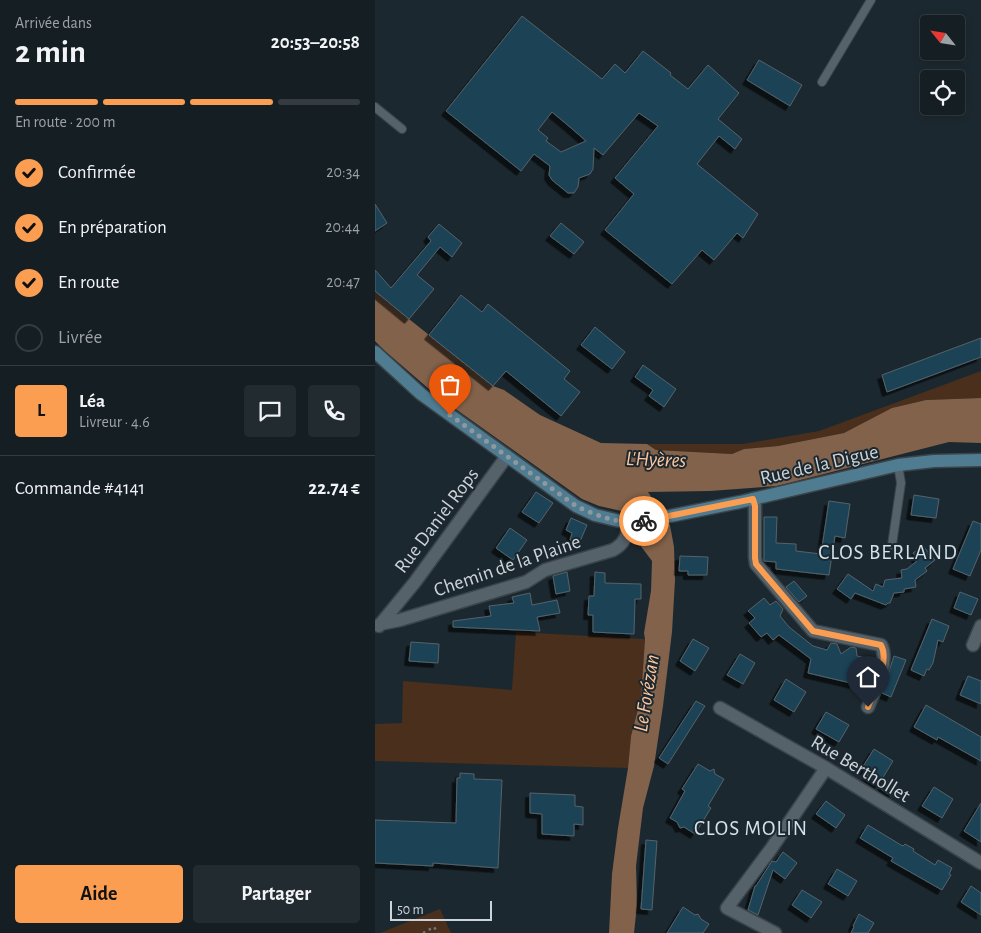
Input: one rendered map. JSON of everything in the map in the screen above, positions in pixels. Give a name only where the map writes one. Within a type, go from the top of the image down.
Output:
[{"type":"street","points":[[375,352],[421,394],[576,506],[595,515],[631,523]]},
{"type":"street","name":"Rue Daniel Rops","points":[[378,626],[415,582],[507,456]]},
{"type":"street","name":"Rue de la Digue","points":[[631,523],[753,499],[898,465],[934,461],[981,460]]},
{"type":"street","points":[[753,499],[755,506],[756,564],[813,631],[881,645],[884,651],[884,661],[868,707]]},
{"type":"street","name":"Chemin de la Plaine","points":[[378,626],[526,582],[545,570],[613,550],[623,545],[631,523]]},
{"type":"street","points":[[973,645],[981,626]]},
{"type":"street","name":"Rue Berthollet","points":[[720,708],[826,768],[981,863]]},
{"type":"street","points":[[775,933],[727,908],[771,849],[826,768]]},
{"type":"lane","points":[[822,82],[871,0]]},
{"type":"lane","points":[[375,107],[402,129]]},
{"type":"lane","points":[[892,545],[901,483],[898,465]]},
{"type":"path","points":[[423,933],[434,927],[438,933]]},
{"type":"shaded area","points":[[981,371],[981,398],[926,400],[897,407],[844,433],[778,446],[744,449],[732,454],[656,450],[647,444],[743,444],[819,431]]},
{"type":"shaded area","points":[[516,632],[645,639],[641,698],[631,736],[628,768],[375,761],[375,724],[402,723],[403,681],[512,690]]},
{"type":"shaded area","points":[[440,909],[451,933],[380,933]]},
{"type":"water","points":[[375,288],[385,300],[493,386],[504,390],[540,415],[601,443],[647,444],[656,450],[732,454],[744,449],[778,446],[844,433],[892,408],[926,400],[981,398],[981,443],[949,442],[777,486],[710,491],[648,492],[670,525],[674,547],[675,580],[672,632],[663,706],[654,766],[643,808],[636,866],[637,905],[634,933],[609,933],[612,874],[631,736],[641,698],[644,633],[651,591],[652,561],[637,541],[635,514],[599,506],[582,499],[436,395],[385,351],[375,341]]},
{"type":"building","points":[[522,16],[602,79],[615,64],[625,73],[643,51],[688,89],[708,65],[739,93],[718,119],[742,139],[735,149],[719,136],[697,164],[758,214],[743,238],[737,233],[714,260],[702,250],[672,284],[605,230],[634,194],[615,178],[658,126],[639,113],[603,155],[594,148],[593,169],[590,174],[579,178],[578,187],[574,193],[568,193],[552,180],[549,175],[550,166],[534,154],[521,171],[446,111]],"holes":[[[552,112],[586,141],[561,152],[546,141],[548,138],[538,130]]]},
{"type":"building","points":[[759,60],[802,85],[790,106],[747,80]]},
{"type":"building","points":[[375,204],[387,223],[375,231]]},
{"type":"building","points":[[561,223],[584,242],[574,254],[550,236]]},
{"type":"building","points":[[439,224],[462,243],[452,257],[440,247],[417,275],[434,289],[409,319],[375,291],[375,270],[391,288],[431,241],[428,237]]},
{"type":"building","points":[[461,295],[482,312],[488,304],[570,371],[564,379],[580,392],[561,416],[506,371],[493,386],[429,335]]},
{"type":"building","points":[[595,327],[625,352],[612,369],[581,345]]},
{"type":"building","points":[[981,338],[981,357],[887,392],[882,375]]},
{"type":"building","points":[[643,365],[676,389],[664,407],[649,396],[653,390],[635,377]]},
{"type":"building","points":[[536,492],[553,503],[539,523],[522,512]]},
{"type":"building","points":[[914,495],[939,499],[936,518],[911,515]]},
{"type":"building","points":[[829,501],[850,504],[845,538],[835,536],[829,575],[776,569],[776,562],[764,561],[764,517],[777,517],[776,543],[796,544],[796,551],[821,554]]},
{"type":"building","points":[[571,518],[587,525],[579,544],[570,540],[572,533],[566,530]]},
{"type":"building","points":[[973,521],[981,524],[981,550],[970,576],[953,569]]},
{"type":"building","points":[[510,528],[527,540],[513,560],[496,548]]},
{"type":"building","points":[[923,546],[935,560],[925,568],[927,571],[915,580],[916,587],[904,589],[904,592],[894,593],[890,603],[886,605],[855,593],[851,599],[837,589],[848,574],[873,591],[876,584],[883,587],[885,580],[902,578],[901,570],[907,569],[918,560],[913,553]]},
{"type":"building","points":[[680,556],[708,557],[707,575],[688,575],[688,571],[679,571]]},
{"type":"building","points":[[567,572],[570,591],[556,594],[553,576]]},
{"type":"building","points":[[595,572],[605,573],[605,583],[641,584],[641,599],[635,599],[634,634],[593,632],[593,615],[588,615],[589,596],[594,596]]},
{"type":"building","points":[[794,581],[807,596],[799,602],[786,587]]},
{"type":"building","points":[[960,592],[978,599],[971,615],[954,608]]},
{"type":"building","points":[[530,593],[532,605],[557,600],[560,613],[537,617],[540,631],[453,627],[453,621],[491,616],[489,606],[514,603],[512,597]]},
{"type":"building","points":[[764,598],[770,605],[776,601],[783,609],[780,616],[789,627],[813,646],[827,650],[831,643],[837,644],[841,654],[851,647],[856,648],[857,656],[871,659],[865,684],[856,682],[855,684],[808,673],[811,659],[779,635],[773,640],[767,633],[761,637],[749,623],[755,618],[748,611]]},
{"type":"building","points":[[932,619],[949,626],[943,642],[938,640],[933,663],[929,670],[927,669],[924,676],[911,670]]},
{"type":"building","points":[[693,639],[709,648],[695,671],[680,661]]},
{"type":"building","points":[[411,642],[439,644],[438,663],[409,661]]},
{"type":"building","points":[[740,654],[755,663],[743,684],[727,675]]},
{"type":"building","points":[[894,656],[906,660],[891,697],[882,693]]},
{"type":"building","points":[[968,676],[981,681],[981,704],[960,695]]},
{"type":"building","points":[[786,679],[806,692],[794,712],[774,700]]},
{"type":"building","points":[[696,701],[705,706],[668,764],[659,758]]},
{"type":"building","points":[[926,705],[981,737],[981,761],[938,737],[937,740],[914,727]]},
{"type":"building","points":[[826,712],[849,725],[839,742],[816,729]]},
{"type":"building","points":[[874,749],[893,761],[879,784],[867,776],[869,772],[862,768]]},
{"type":"building","points":[[698,764],[710,771],[714,769],[715,774],[724,779],[708,806],[711,808],[695,834],[684,827],[680,828],[677,822],[670,818],[685,791],[682,789]]},
{"type":"building","points":[[460,773],[474,774],[474,779],[502,780],[498,868],[433,863],[433,866],[375,863],[375,820],[456,823],[457,778],[460,778]]},
{"type":"building","points":[[886,780],[897,786],[891,796],[881,789]]},
{"type":"building","points":[[934,787],[953,799],[942,818],[922,806]]},
{"type":"building","points":[[530,793],[575,795],[575,806],[583,807],[583,825],[574,824],[574,836],[542,834],[542,814],[530,813]]},
{"type":"building","points":[[826,801],[845,815],[836,828],[816,814]]},
{"type":"building","points":[[981,803],[981,842],[964,831]]},
{"type":"building","points":[[868,825],[901,845],[905,844],[914,849],[913,851],[935,865],[938,860],[952,868],[949,874],[951,875],[942,890],[891,861],[893,858],[860,838]]},
{"type":"building","points":[[646,840],[657,841],[652,910],[641,909]]},
{"type":"building","points":[[783,852],[797,863],[785,879],[773,870],[758,915],[748,910],[755,886],[772,861],[776,862]]},
{"type":"building","points":[[837,869],[857,881],[848,896],[828,884]]},
{"type":"building","points":[[971,886],[981,893],[981,915],[961,902]]},
{"type":"building","points":[[802,890],[822,902],[811,918],[792,905]]},
{"type":"building","points":[[683,907],[695,915],[698,914],[701,919],[709,924],[703,933],[667,933]]},
{"type":"building","points":[[859,914],[874,923],[868,933],[851,933]]},
{"type":"way so far","points":[[450,415],[576,506],[595,515],[628,523],[644,521]]},
{"type":"district","name":"CLOS BERLAND","points":[[888,552]]},
{"type":"district","name":"CLOS MOLIN","points":[[751,828]]},
{"type":"route","points":[[644,521],[753,499],[755,506],[756,564],[813,631],[881,645],[884,651],[884,661],[868,707]]},
{"type":"water label","name":"L'Hyères","points":[[656,459]]},
{"type":"water label","name":"Le Forézan","points":[[646,693]]}]
